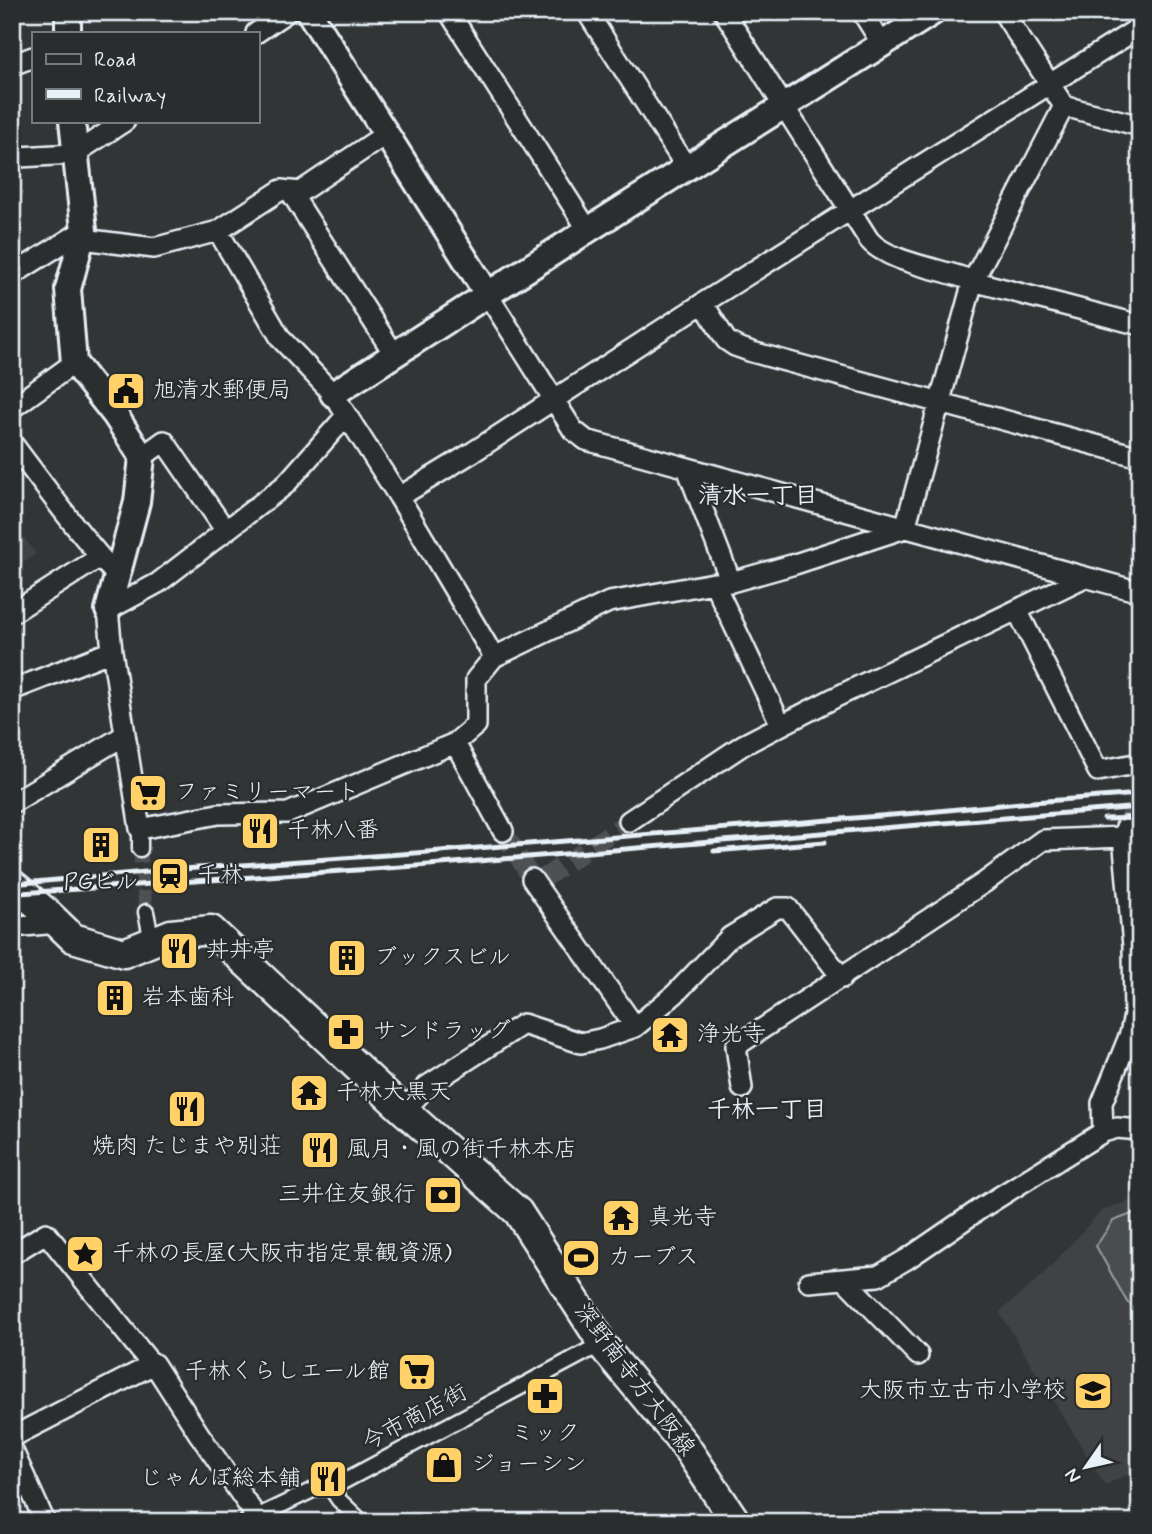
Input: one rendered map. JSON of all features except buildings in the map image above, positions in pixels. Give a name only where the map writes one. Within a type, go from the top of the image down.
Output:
[{"type":"main road","name":"深野南寺方大阪線","points":[[12,884],[73,938],[124,953],[185,927],[211,930],[404,1111],[518,1212],[601,1344],[684,1444],[736,1522]]},
{"type":"street","points":[[68,12],[68,32]]},
{"type":"street","points":[[257,32],[287,12]]},
{"type":"street","points":[[449,12],[588,230]]},
{"type":"street","points":[[587,12],[687,168]]},
{"type":"street","points":[[724,12],[876,248],[973,281],[1140,325]]},
{"type":"street","points":[[862,12],[882,44]]},
{"type":"street","points":[[334,394],[933,12]]},
{"type":"street","points":[[1003,12],[1064,106],[1140,127]]},
{"type":"street","points":[[314,14],[386,134],[573,430],[586,440],[1140,592]]},
{"type":"street","points":[[399,497],[1140,27]]},
{"type":"street","points":[[12,65],[32,57]]},
{"type":"street","points":[[905,528],[973,281],[1064,106]]},
{"type":"street","points":[[72,122],[83,235],[68,289],[74,363],[142,457],[137,502],[108,610],[140,829],[140,849]]},
{"type":"street","points":[[12,161],[19,157],[74,154],[123,122]]},
{"type":"street","points":[[12,275],[83,235],[154,248],[218,231],[281,190],[300,192],[386,134]]},
{"type":"street","points":[[290,191],[394,354]]},
{"type":"street","points":[[218,231],[281,339],[334,394],[494,657]]},
{"type":"street","points":[[703,303],[726,340],[735,346],[1140,457]]},
{"type":"street","points":[[12,408],[74,363]]},
{"type":"street","points":[[108,610],[158,583],[285,485],[346,416]]},
{"type":"street","points":[[142,457],[164,441],[226,531]]},
{"type":"street","points":[[12,443],[117,576]]},
{"type":"street","points":[[687,468],[722,582],[781,725]]},
{"type":"street","points":[[140,829],[218,814],[288,813],[455,743],[476,725],[476,680],[494,657],[609,602],[722,582],[795,564],[905,528]]},
{"type":"street","points":[[12,613],[100,557]]},
{"type":"street","points":[[629,821],[743,745],[1085,577]]},
{"type":"street","points":[[1017,610],[1098,771],[1140,763]]},
{"type":"street","points":[[12,690],[112,651]]},
{"type":"street","points":[[12,803],[125,734]]},
{"type":"street","points":[[455,743],[503,831]]},
{"type":"street","points":[[742,1088],[736,1046],[842,978],[1043,840],[1125,832],[1133,946],[1134,1015],[1130,1034],[1102,1103],[1103,1132]]},
{"type":"street","points":[[537,880],[635,1027]]},
{"type":"street","points":[[404,1111],[427,1086],[523,1024],[581,1043],[635,1027],[676,994],[730,937],[777,908],[788,908],[842,978]]},
{"type":"street","points":[[146,912],[152,942]]},
{"type":"street","points":[[12,928],[58,923]]},
{"type":"street","points":[[809,1282],[878,1276],[1103,1132],[1116,1128],[1140,1130]]},
{"type":"street","points":[[12,1254],[46,1233],[154,1364],[254,1520]]},
{"type":"street","points":[[844,1279],[918,1354]]},
{"type":"street","name":"今市商店街","points":[[254,1520],[317,1488],[331,1488],[601,1344]]},
{"type":"street","points":[[12,1437],[154,1364]]},
{"type":"street","points":[[12,1449],[45,1522]]},
{"type":"street","points":[[331,1488],[339,1500],[362,1522]]},
{"type":"shaded area","points":[[12,521],[36,554],[12,571]]},
{"type":"shaded area","name":"大阪市立古市小学校","points":[[1140,1197],[1140,1469],[1105,1485],[999,1312],[1042,1276],[1101,1211]]},
{"type":"shaded area","points":[[1140,1211],[1140,1312],[1127,1302],[1096,1246],[1113,1221]]},
{"type":"tunnel","points":[[1126,827],[1140,796]]},
{"type":"tunnel","points":[[544,878],[629,821]]},
{"type":"tunnel","points":[[503,831],[532,879]]},
{"type":"tunnel","points":[[140,849],[146,912]]},
{"type":"railway","points":[[12,884],[1140,794]]},
{"type":"railway","points":[[20,893],[416,866],[1140,807]]},
{"type":"railway","points":[[1104,819],[1140,818]]},
{"type":"railway","points":[[714,851],[825,842]]},
{"type":"place","name":"旭清水郵便局","points":[[126,391]]},
{"type":"place","name":"ファミリーマート","points":[[148,793]]},
{"type":"place","name":"千林八番","points":[[260,831]]},
{"type":"place","name":"PGビル","points":[[101,845]]},
{"type":"place","name":"千林","points":[[170,876]]},
{"type":"place","name":"丼丼亭","points":[[179,951]]},
{"type":"place","name":"ブックスビル","points":[[347,958]]},
{"type":"place","name":"岩本歯科","points":[[115,998]]},
{"type":"place","name":"サンドラッグ","points":[[346,1032]]},
{"type":"place","name":"浄光寺","points":[[670,1035]]},
{"type":"place","name":"千林大黒天","points":[[309,1093]]},
{"type":"place","name":"焼肉 たじまや別荘","points":[[187,1109]]},
{"type":"place","name":"風月・風の街千林本店","points":[[320,1150]]},
{"type":"place","name":"三井住友銀行","points":[[443,1195]]},
{"type":"place","name":"真光寺","points":[[621,1218]]},
{"type":"place","name":"千林の長屋(大阪市指定景観資源)","points":[[85,1254]]},
{"type":"place","name":"カーブス","points":[[581,1258]]},
{"type":"place","name":"千林くらしエール館","points":[[417,1372]]},
{"type":"place","name":"大阪市立古市小学校","points":[[1093,1391]]},
{"type":"place","name":"ミック","points":[[545,1396]]},
{"type":"place","name":"ジョーシン","points":[[444,1465]]},
{"type":"place","name":"じゃんぼ総本舗","points":[[328,1479]]},
{"type":"district","name":"清水一丁目","points":[[758,496]]},
{"type":"district","name":"千林一丁目","points":[[767,1110]]}]
